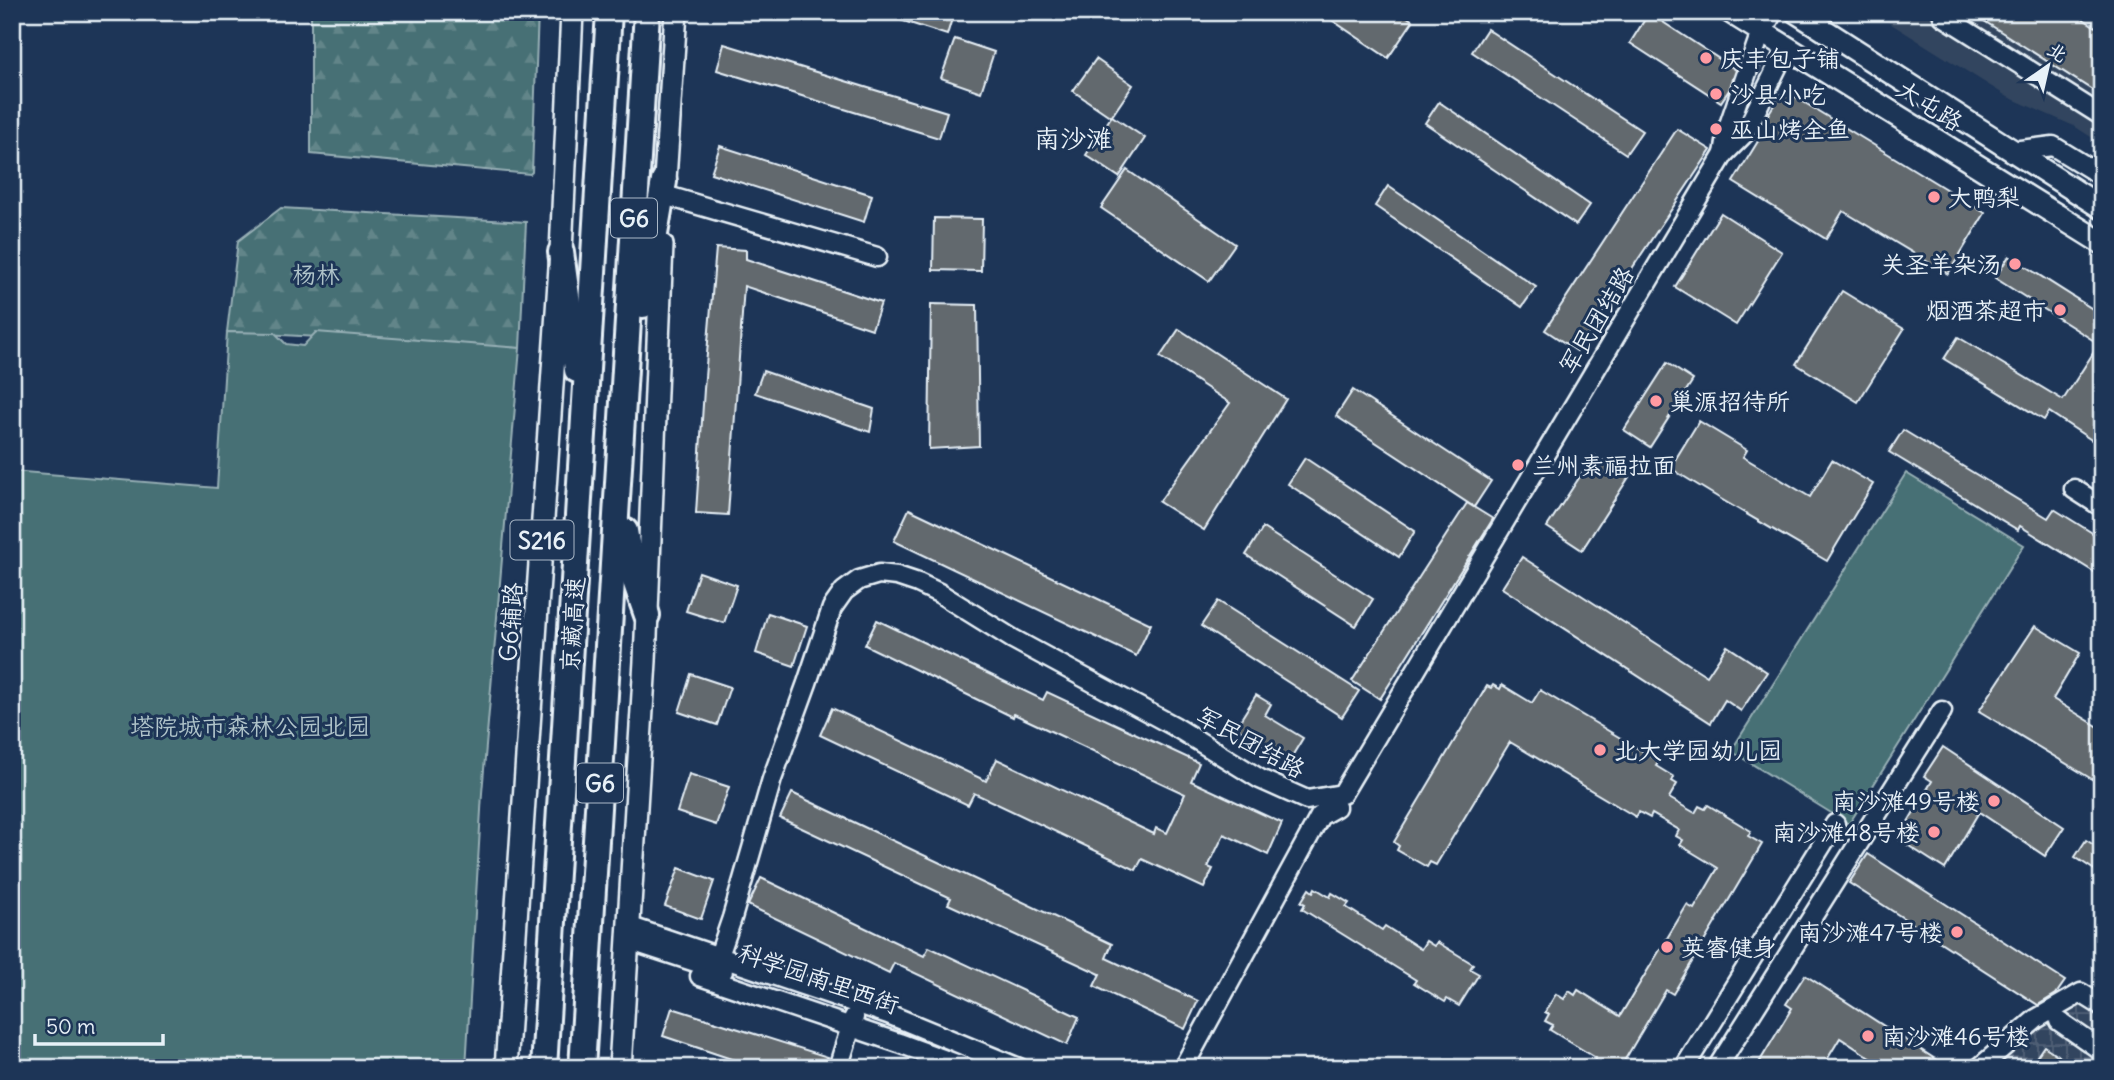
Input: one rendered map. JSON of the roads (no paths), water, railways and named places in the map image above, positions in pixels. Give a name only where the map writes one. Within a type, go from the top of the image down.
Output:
[{"type":"highway","name":"京藏高速","points":[[544,1068],[609,12]]},
{"type":"highway","name":"京藏高速","points":[[582,1068],[647,12]]},
{"type":"highway","points":[[622,423],[664,188]]},
{"type":"highway","points":[[561,252],[585,426]]},
{"type":"highway","points":[[617,498],[625,526],[632,572],[647,615]]},
{"type":"main road","name":"G6辅路","points":[[506,1068],[561,252],[572,12]]},
{"type":"main road","points":[[620,1068],[647,615],[664,188],[676,12]]},
{"type":"main road","name":"大屯路","points":[[1730,12],[1766,22],[1787,47],[2102,243]]},
{"type":"main road","points":[[1787,47],[1801,14]]},
{"type":"main road","name":"大屯路","points":[[1801,14],[2102,208]]},
{"type":"street","points":[[1942,12],[1943,16],[2102,116]]},
{"type":"street","name":"军民团结路","points":[[1724,154],[1729,125],[1766,22]]},
{"type":"street","name":"军民团结路","points":[[715,968],[772,779],[832,608],[844,591],[859,580],[879,575],[897,576],[918,583],[1013,639],[1174,726],[1259,779],[1307,800],[1342,794],[1724,154],[1745,134],[1787,47]]},
{"type":"street","points":[[2012,151],[2053,146],[2102,176]]},
{"type":"street","points":[[664,188],[877,257]]},
{"type":"street","points":[[2074,489],[2102,507]]},
{"type":"street","points":[[1717,1068],[1942,711]]},
{"type":"street","points":[[1183,1068],[1320,816],[1336,807]]},
{"type":"street","points":[[1684,1068],[1835,824]]},
{"type":"street","points":[[628,939],[715,968]]},
{"type":"street","points":[[628,939],[715,968]]},
{"type":"street","name":"科学园南里西街","points":[[715,968],[924,1040],[993,1068]]},
{"type":"street","points":[[1979,1068],[2036,1019],[2081,993],[2102,1006]]},
{"type":"street","points":[[838,1068],[854,1015]]},
{"type":"street","points":[[854,1015],[967,1068]]},
{"type":"street","points":[[854,1015],[955,1040],[1019,1068]]},
{"type":"street","points":[[2059,1021],[2102,1051]]},
{"type":"place","name":"庆丰包子铺","points":[[1706,58]]},
{"type":"place","name":"沙县小吃","points":[[1716,94]]},
{"type":"place","name":"巫山烤全鱼","points":[[1716,129]]},
{"type":"place","name":"大鸭梨","points":[[1934,197]]},
{"type":"place","name":"关圣羊杂汤","points":[[2015,264]]},
{"type":"place","name":"烟酒茶超市","points":[[2060,310]]},
{"type":"place","name":"巢源招待所","points":[[1656,401]]},
{"type":"place","name":"兰州素福拉面","points":[[1518,465]]},
{"type":"place","name":"北大学园幼儿园","points":[[1600,750]]},
{"type":"place","name":"南沙滩49号楼","points":[[1994,801]]},
{"type":"place","name":"南沙滩48号楼","points":[[1934,832]]},
{"type":"place","name":"南沙滩47号楼","points":[[1957,932]]},
{"type":"place","name":"英睿健身","points":[[1667,947]]},
{"type":"place","name":"南沙滩46号楼","points":[[1868,1036]]},
{"type":"district","name":"南沙滩","points":[[1073,138]]},
{"type":"park label","name":"杨林","points":[[316,274]]},
{"type":"park label","name":"塔院城市森林公园北园","points":[[250,726]]}]
